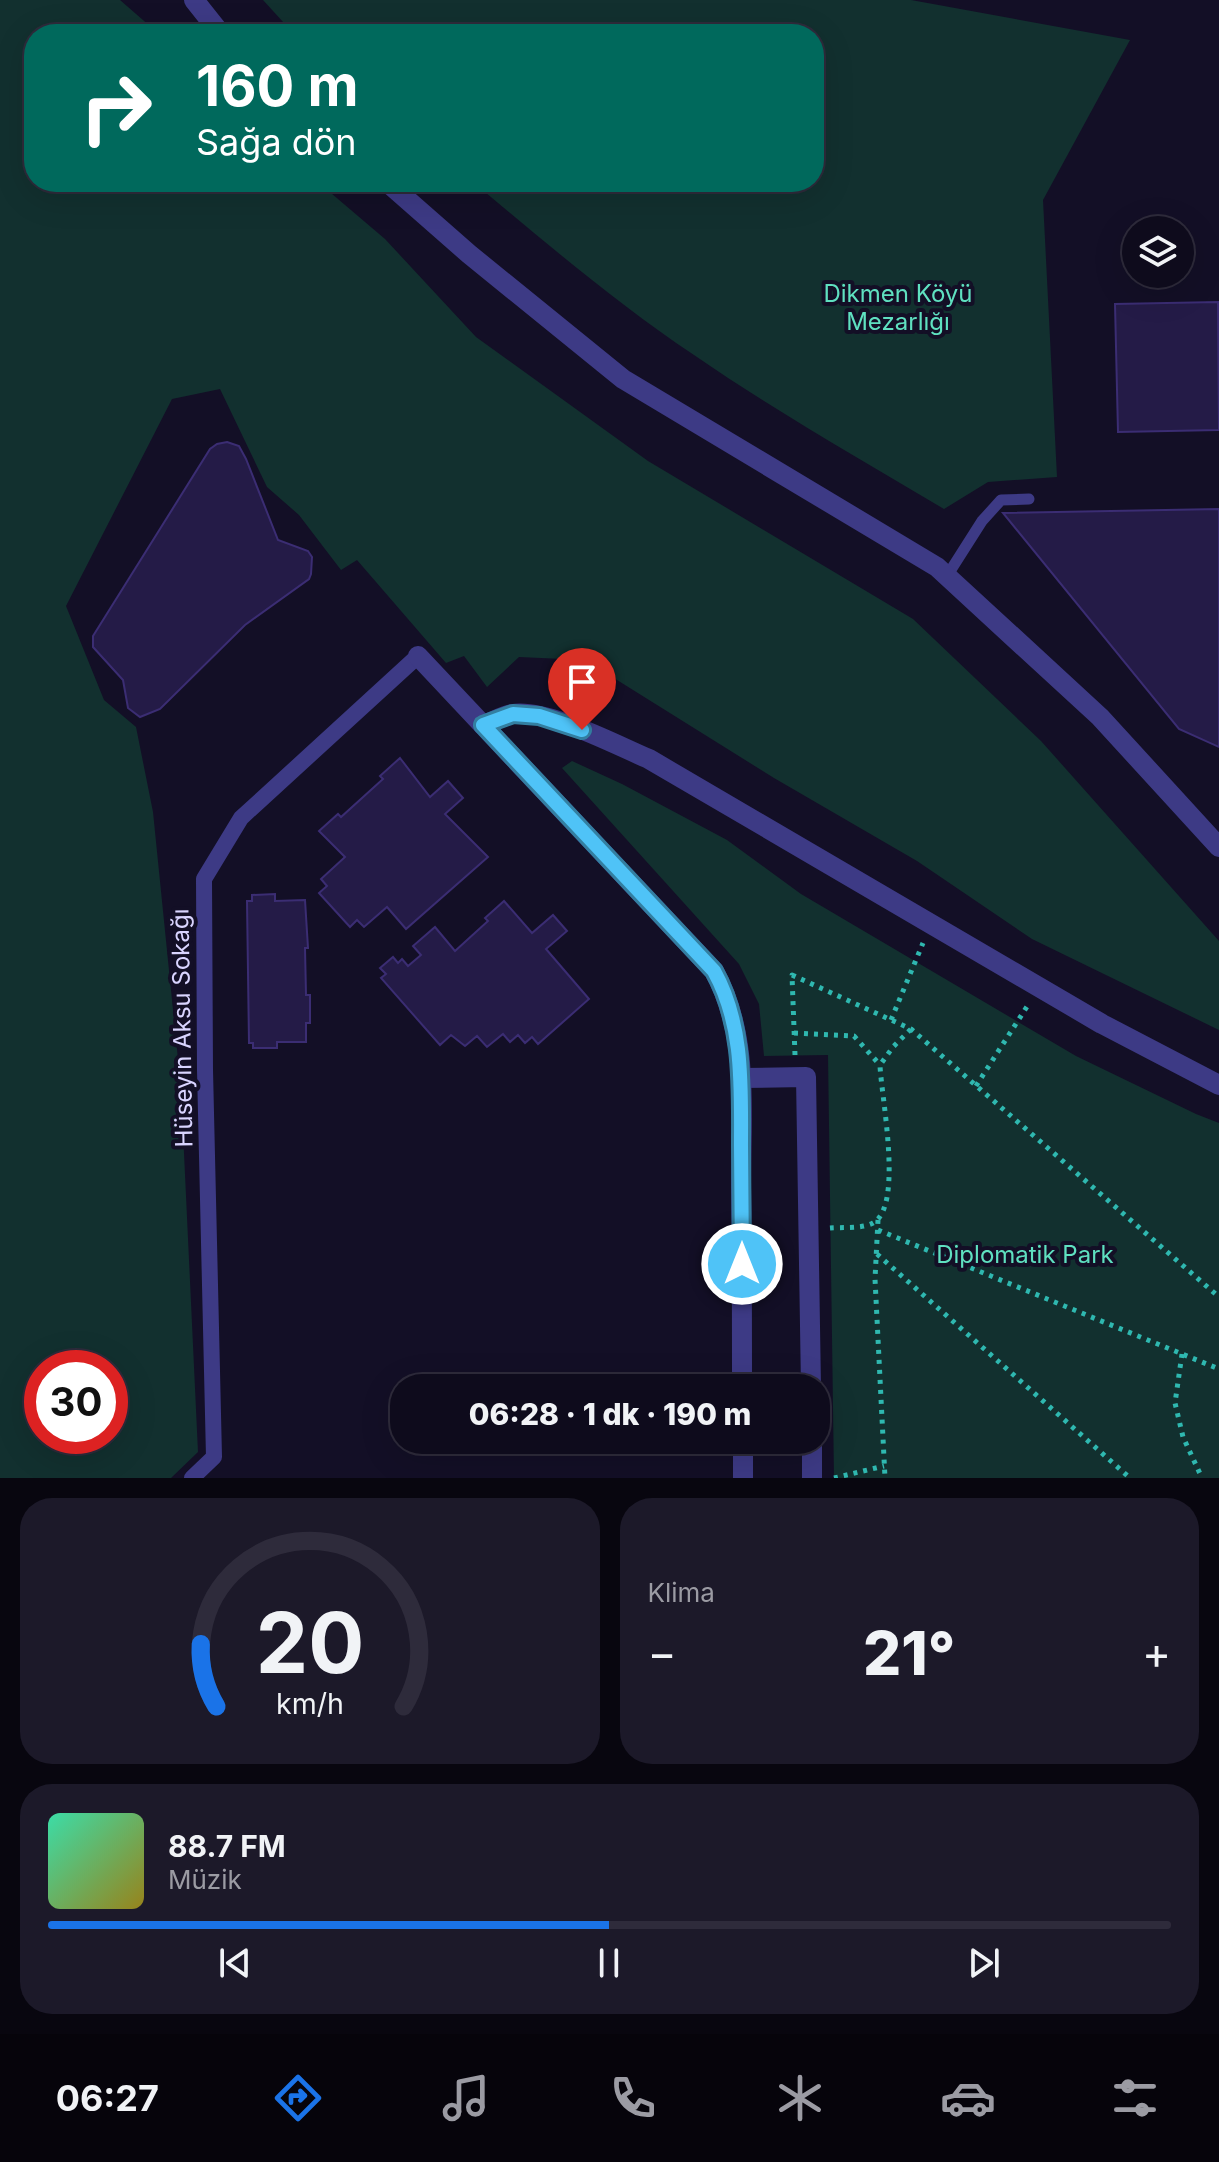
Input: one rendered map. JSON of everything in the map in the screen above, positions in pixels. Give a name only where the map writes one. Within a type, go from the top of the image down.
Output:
[{"type":"street","points":[[194,0],[213,24]]},
{"type":"street","points":[[399,192],[504,283],[623,379],[937,567],[1100,717],[1219,847]]},
{"type":"street","points":[[418,656],[714,971],[727,995],[736,1024],[741,1078],[742,1374]]},
{"type":"street","name":"Hüseyin Aksu Sokağı","points":[[192,1478],[214,1457],[205,1085],[204,879],[241,818],[418,656]]},
{"type":"street","points":[[483,725],[513,714],[539,716],[582,730],[649,759],[1102,1024],[1219,1085]]},
{"type":"street","points":[[741,1078],[806,1077],[811,1374]]},
{"type":"street","points":[[743,1454],[743,1478]]},
{"type":"street","points":[[812,1454],[812,1478]]},
{"type":"lane","points":[[947,576],[982,521],[1001,500],[1029,499]]},
{"type":"path","points":[[891,1020],[931,924]]},
{"type":"path","points":[[796,1077],[792,975],[911,1029],[1219,1297]]},
{"type":"path","points":[[976,1086],[1039,987]]},
{"type":"path","points":[[880,1065],[911,1029]]},
{"type":"path","points":[[794,1033],[854,1036],[880,1065],[890,1175],[885,1206],[878,1220],[875,1279],[885,1478]]},
{"type":"path","points":[[809,1229],[870,1226],[878,1220]]},
{"type":"path","points":[[878,1230],[1219,1369]]},
{"type":"path","points":[[877,1254],[1130,1478]]},
{"type":"path","points":[[1182,1354],[1175,1403],[1183,1437],[1202,1478]]},
{"type":"path","points":[[832,1478],[884,1466]]},
{"type":"green space","points":[[0,0],[120,0],[148,24],[24,24],[24,192],[330,192],[385,239],[476,337],[648,461],[913,619],[1041,741],[1219,941],[1219,1030],[1032,939],[917,861],[774,778],[585,660],[519,657],[487,687],[464,656],[446,663],[357,560],[341,570],[299,515],[267,487],[220,389],[172,399],[66,606],[104,700],[136,727],[153,812],[181,1089],[198,1452],[171,1478],[0,1478]]},
{"type":"green space","name":"Dikmen Köyü Mezarlığı","points":[[263,0],[911,0],[1130,40],[1043,200],[1057,477],[988,482],[944,509],[787,415],[665,335],[581,272],[485,192],[824,192],[824,24],[285,24]]},
{"type":"green space","name":"Diplomatik Park","points":[[572,761],[727,840],[801,894],[1076,1056],[1219,1123],[1219,1478],[834,1478],[828,1055],[764,1056],[759,1004],[739,964],[562,768]]},
{"type":"building","points":[[1218,302],[1219,430],[1118,432],[1115,304]]},
{"type":"building","points":[[227,442],[239,446],[246,459],[278,540],[308,551],[312,557],[311,574],[309,579],[245,625],[160,709],[140,717],[128,708],[123,680],[93,647],[93,636],[210,449]]},
{"type":"building","points":[[1219,509],[1219,747],[1179,729],[1003,513]]},
{"type":"building","points":[[400,758],[430,797],[448,781],[463,798],[445,814],[488,857],[406,929],[387,907],[364,927],[357,920],[350,927],[319,893],[327,886],[321,879],[345,857],[319,831],[338,814],[341,817],[383,779],[380,776]]},
{"type":"building","points":[[275,894],[275,901],[305,900],[308,948],[305,948],[306,995],[310,995],[310,1023],[306,1023],[306,1042],[277,1042],[277,1048],[253,1048],[253,1043],[249,1043],[247,901],[252,901],[252,895]]},
{"type":"building","points":[[504,901],[532,933],[553,915],[567,931],[546,949],[589,999],[538,1044],[532,1037],[525,1043],[518,1035],[510,1042],[503,1034],[487,1047],[477,1036],[465,1046],[451,1035],[440,1045],[381,978],[386,974],[380,968],[393,957],[398,963],[402,959],[408,966],[421,955],[413,946],[435,927],[455,951],[488,921],[485,918]]},
{"type":"route","points":[[582,730],[539,716],[513,714],[483,725],[714,971],[727,995],[736,1024],[741,1078],[742,1264]]}]
